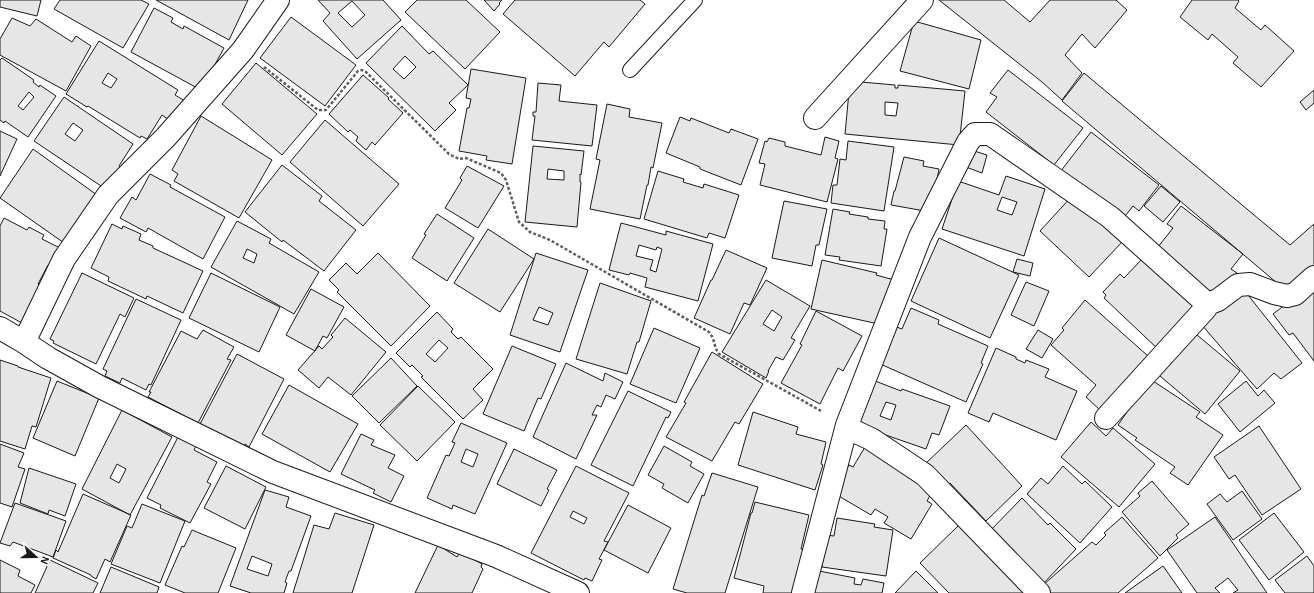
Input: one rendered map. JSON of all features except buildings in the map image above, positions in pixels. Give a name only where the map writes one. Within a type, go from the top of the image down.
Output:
[{"type":"street","points":[[24,342],[64,259],[108,195],[166,137],[243,50],[278,0]]},
{"type":"street","points":[[815,118],[922,0]]},
{"type":"street","points":[[803,593],[846,425],[920,236],[968,142],[975,134],[990,134],[1110,217],[1205,302],[1206,308],[1106,418]]},
{"type":"street","points":[[1205,305],[1218,300],[1238,285],[1250,284],[1287,296],[1295,294],[1314,277]]},
{"type":"street","points":[[2,333],[24,342],[48,358],[100,387],[273,472],[496,556],[578,593]]},
{"type":"street","points":[[846,425],[856,432],[871,439],[925,476],[1039,593]]},
{"type":"lane","points":[[630,70],[695,0]]},
{"type":"path","points":[[243,50],[318,110],[326,110],[358,71],[362,70],[366,72],[450,154],[459,159],[466,158],[501,173],[506,180],[519,222],[530,232],[550,240],[709,332],[715,339],[716,350],[719,354],[846,425]]}]
